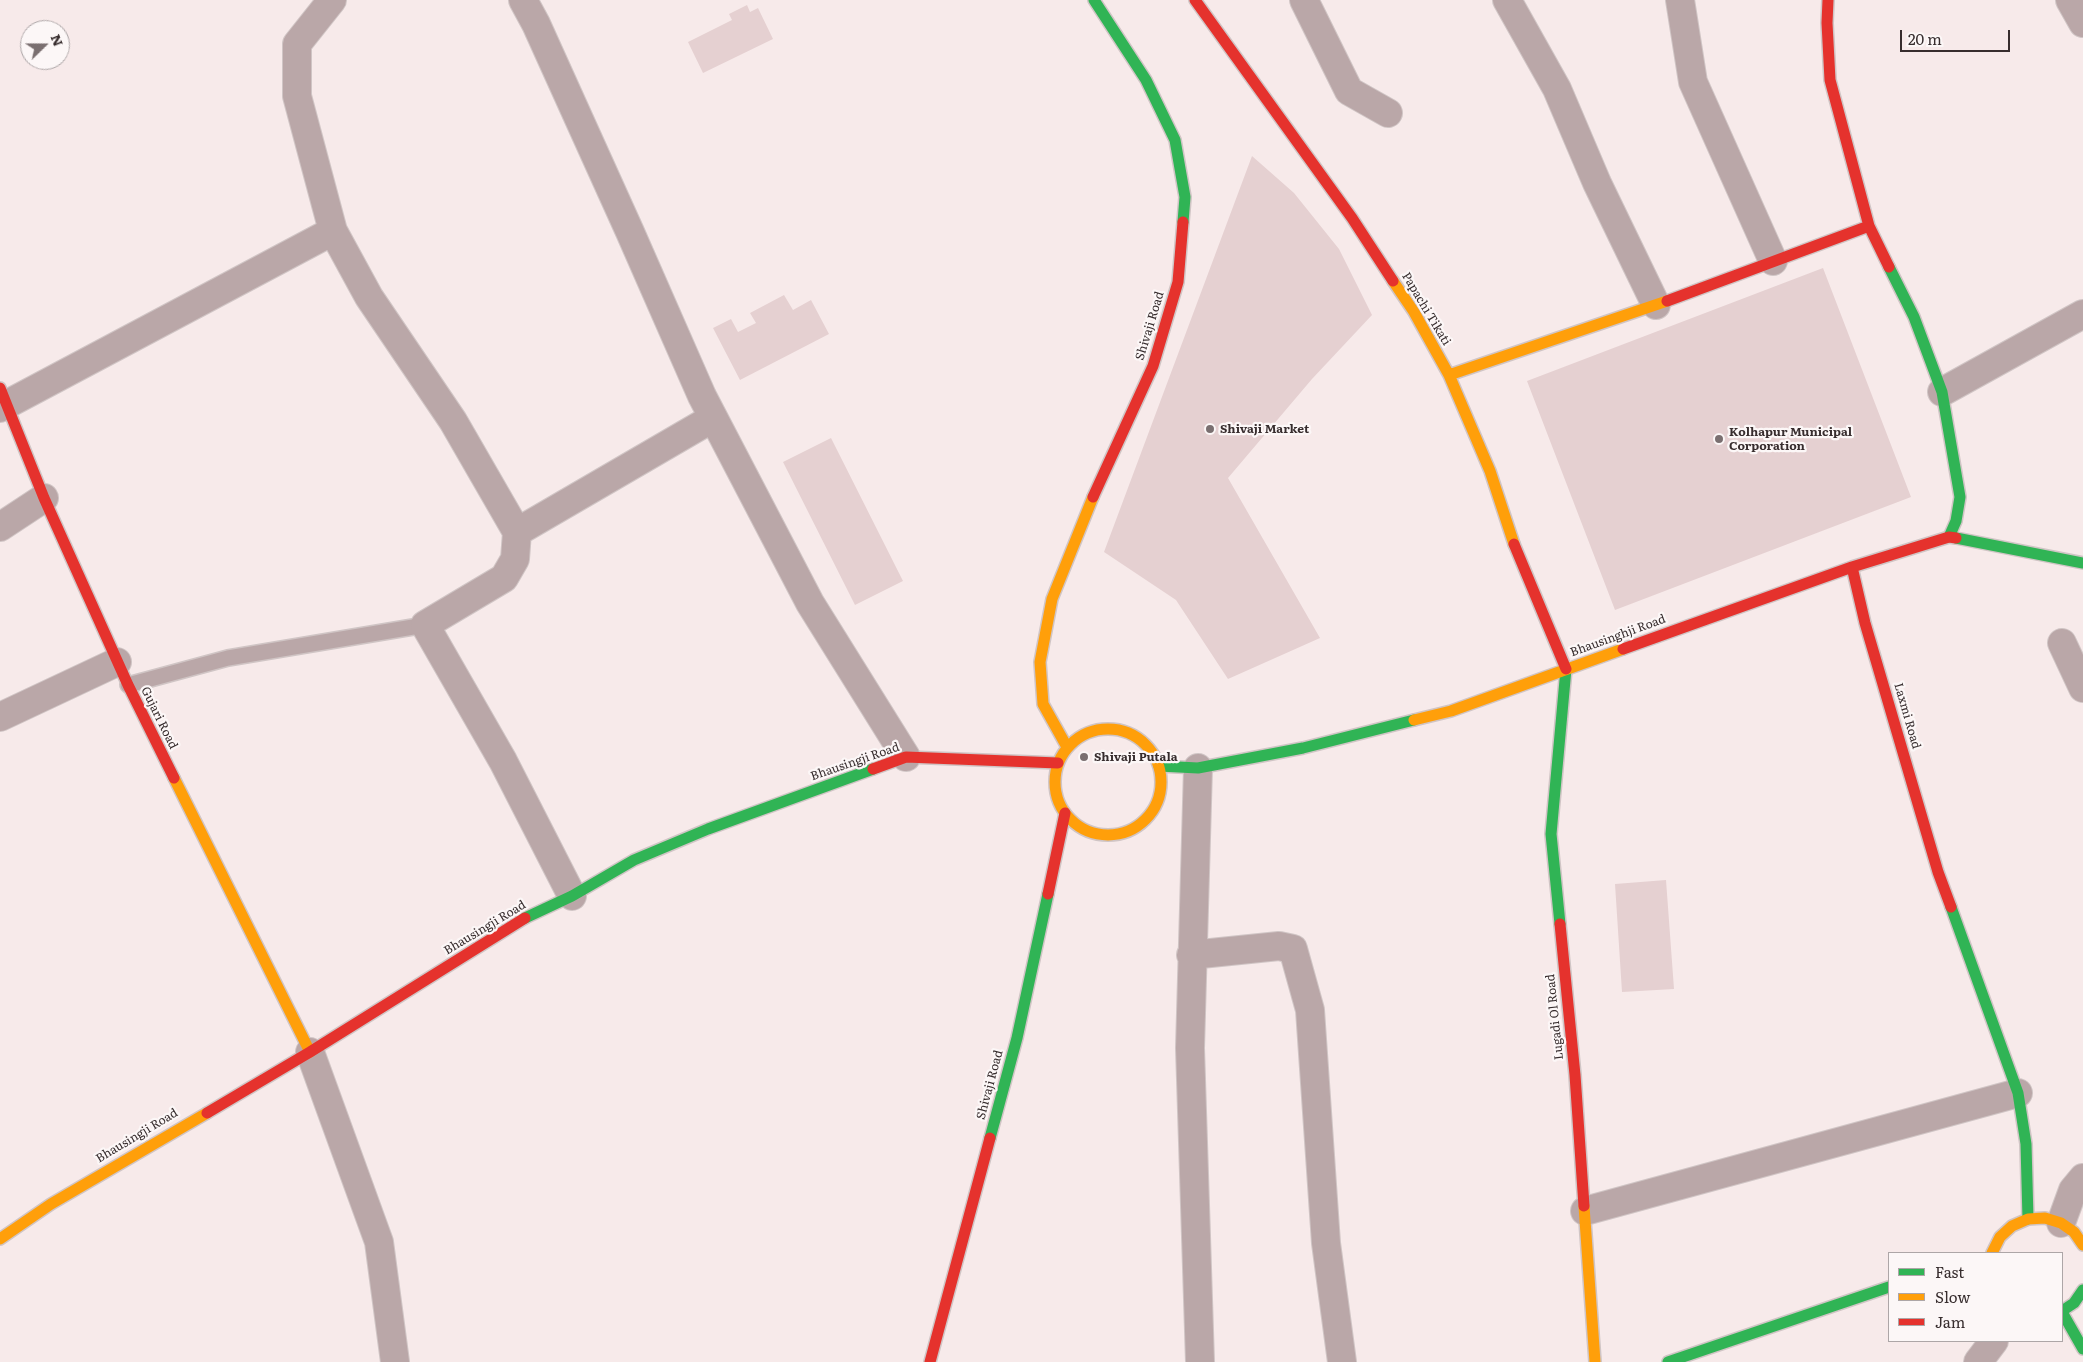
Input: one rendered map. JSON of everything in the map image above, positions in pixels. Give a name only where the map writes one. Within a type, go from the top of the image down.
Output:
[{"type":"main road","name":"Shivaji Road","points":[[1067,747],[1043,704],[1040,662],[1052,599],[1103,472],[1153,366],[1178,282],[1185,197],[1175,140],[1146,80],[1094,0]]},
{"type":"main road","name":"Papachi Tikati","points":[[1195,0],[1352,218],[1414,312],[1449,375],[1490,471],[1519,559],[1566,669]]},
{"type":"main road","points":[[1827,12],[1830,80],[1869,226],[1914,317],[1942,392],[1960,497],[1956,521],[1949,538]]},
{"type":"main road","points":[[1449,375],[1656,305],[1869,226]]},
{"type":"main road","name":"Gujari Road","points":[[2,401],[123,673],[310,1052]]},
{"type":"main road","name":"Bhausinghji Road","points":[[1158,766],[1198,768],[1303,748],[1452,711],[1852,566],[1949,538],[2083,564]]},
{"type":"main road","name":"Laxmi Road","points":[[1852,566],[1865,623],[1938,872],[2018,1093],[2026,1144],[2028,1219]]},
{"type":"main road","name":"Lugadi Ol Road","points":[[1566,669],[1551,834],[1575,1075],[1595,1362]]},
{"type":"main road","points":[[1113,728],[1131,733],[1145,743],[1156,757],[1161,774],[1161,792],[1155,809],[1144,822],[1128,832],[1111,835],[1094,834],[1077,826],[1065,813],[1057,798],[1054,780],[1058,763],[1067,747],[1080,736],[1096,729],[1113,728]]},
{"type":"main road","name":"Bhausingji Road","points":[[0,1239],[77,1188],[310,1052],[515,923],[572,896],[634,860],[708,829],[906,758],[1058,763]]},
{"type":"main road","name":"Shivaji Road","points":[[930,1362],[1017,1038],[1065,813]]},
{"type":"main road","points":[[1992,1252],[2000,1237],[2012,1226],[2028,1219],[2045,1218],[2061,1223],[2074,1232],[2083,1245]]},
{"type":"main road","points":[[1668,1362],[1888,1287]]},
{"type":"main road","points":[[2063,1311],[2074,1303],[2083,1290]]},
{"type":"main road","points":[[2063,1314],[2083,1349]]},
{"type":"street","points":[[332,0],[297,44],[296,96],[333,231],[369,296],[453,421],[517,532],[516,560],[504,578],[425,624],[503,762],[572,896]]},
{"type":"street","points":[[523,0],[536,24],[713,418],[810,602],[906,758]]},
{"type":"street","points":[[1304,0],[1349,90],[1388,113]]},
{"type":"street","points":[[1507,0],[1557,89],[1598,183],[1656,305]]},
{"type":"street","points":[[1680,0],[1694,82],[1773,261]]},
{"type":"street","points":[[1813,0],[1827,12]]},
{"type":"street","points":[[2070,0],[2083,23]]},
{"type":"street","points":[[2,401],[333,231]]},
{"type":"street","points":[[1942,392],[2083,314]]},
{"type":"street","points":[[517,532],[713,418]]},
{"type":"street","points":[[0,527],[44,498]]},
{"type":"street","points":[[2062,643],[2083,688]]},
{"type":"street","points":[[0,717],[123,673]]},
{"type":"street","points":[[1198,768],[1191,955],[1190,1048],[1200,1362]]},
{"type":"street","points":[[1191,955],[1278,946],[1293,949],[1310,1010],[1326,1243],[1342,1362]]},
{"type":"street","points":[[310,1052],[379,1242],[395,1362]]},
{"type":"street","points":[[1585,1211],[2018,1093]]},
{"type":"street","points":[[2061,1223],[2073,1190],[2083,1178]]},
{"type":"street","points":[[1978,1362],[1993,1342]]},
{"type":"lane","points":[[123,673],[228,658],[425,624]]},
{"type":"building","points":[[747,5],[750,12],[758,8],[773,39],[703,73],[688,42],[732,20],[729,14]]},
{"type":"building","name":"Shivaji Market","points":[[1252,156],[1294,193],[1339,249],[1372,315],[1312,379],[1228,478],[1320,638],[1228,679],[1176,600],[1104,552]]},
{"type":"building","name":"Kolhapur Municipal Corporation","points":[[1823,268],[1911,497],[1615,610],[1527,381]]},
{"type":"building","points":[[784,295],[793,310],[811,300],[829,334],[740,380],[713,328],[731,319],[738,332],[756,323],[750,313]]},
{"type":"building","points":[[831,438],[903,581],[855,605],[783,462]]},
{"type":"building","points":[[1666,880],[1674,989],[1622,992],[1615,884]]},
{"type":"traffic: fast","points":[[1094,0],[1146,80],[1175,140],[1185,197],[1183,222]]},
{"type":"traffic: fast","points":[[1889,267],[1914,317],[1942,392],[1960,497],[1956,521],[1949,537]]},
{"type":"traffic: fast","points":[[1956,538],[2083,563]]},
{"type":"traffic: fast","points":[[1560,924],[1551,834],[1566,669]]},
{"type":"traffic: fast","points":[[1159,766],[1198,768],[1303,748],[1414,720]]},
{"type":"traffic: fast","points":[[525,918],[572,896],[634,860],[708,829],[873,769]]},
{"type":"traffic: fast","points":[[990,1138],[1017,1038],[1048,894]]},
{"type":"traffic: fast","points":[[1951,907],[2018,1093],[2026,1144],[2028,1219]]},
{"type":"traffic: fast","points":[[1668,1362],[1888,1287]]},
{"type":"traffic: fast","points":[[2063,1310],[2074,1303],[2083,1290]]},
{"type":"traffic: fast","points":[[2063,1314],[2083,1349]]},
{"type":"traffic: slow","points":[[1393,281],[1414,312],[1449,375],[1490,471],[1514,544]]},
{"type":"traffic: slow","points":[[1449,375],[1667,301]]},
{"type":"traffic: slow","points":[[1067,747],[1043,704],[1040,662],[1052,599],[1093,497]]},
{"type":"traffic: slow","points":[[1414,720],[1451,711],[1623,649]]},
{"type":"traffic: slow","points":[[1108,729],[1128,733],[1146,744],[1157,762],[1161,782],[1157,802],[1146,820],[1128,831],[1108,835],[1088,831],[1070,820],[1059,802],[1055,782],[1059,762],[1070,744],[1088,733],[1108,729]]},
{"type":"traffic: slow","points":[[174,778],[310,1052]]},
{"type":"traffic: slow","points":[[0,1239],[51,1204],[207,1113]]},
{"type":"traffic: slow","points":[[1584,1206],[1595,1362]]},
{"type":"traffic: slow","points":[[1992,1252],[2000,1237],[2012,1226],[2028,1219],[2045,1218],[2061,1223],[2074,1232],[2083,1245]]},
{"type":"traffic: jam","points":[[1195,0],[1352,218],[1393,281]]},
{"type":"traffic: jam","points":[[1828,0],[1827,23],[1830,80],[1869,226],[1889,267]]},
{"type":"traffic: jam","points":[[1093,497],[1153,366],[1178,282],[1183,222]]},
{"type":"traffic: jam","points":[[1667,301],[1869,226]]},
{"type":"traffic: jam","points":[[0,388],[44,498],[128,685],[174,778]]},
{"type":"traffic: jam","points":[[1623,649],[1852,567],[1949,537],[1956,538]]},
{"type":"traffic: jam","points":[[1514,544],[1566,669]]},
{"type":"traffic: jam","points":[[1852,567],[1865,623],[1938,872],[1951,907]]},
{"type":"traffic: jam","points":[[873,769],[906,757],[1058,763]]},
{"type":"traffic: jam","points":[[1048,894],[1065,813]]},
{"type":"traffic: jam","points":[[207,1113],[310,1052],[525,918]]},
{"type":"traffic: jam","points":[[1560,924],[1575,1075],[1584,1206]]},
{"type":"traffic: jam","points":[[930,1362],[990,1138]]},
{"type":"place","name":"Shivaji Market","points":[[1210,429]]},
{"type":"place","name":"Kolhapur Municipal Corporation","points":[[1719,439]]},
{"type":"place","name":"Shivaji Putala","points":[[1084,757]]}]
